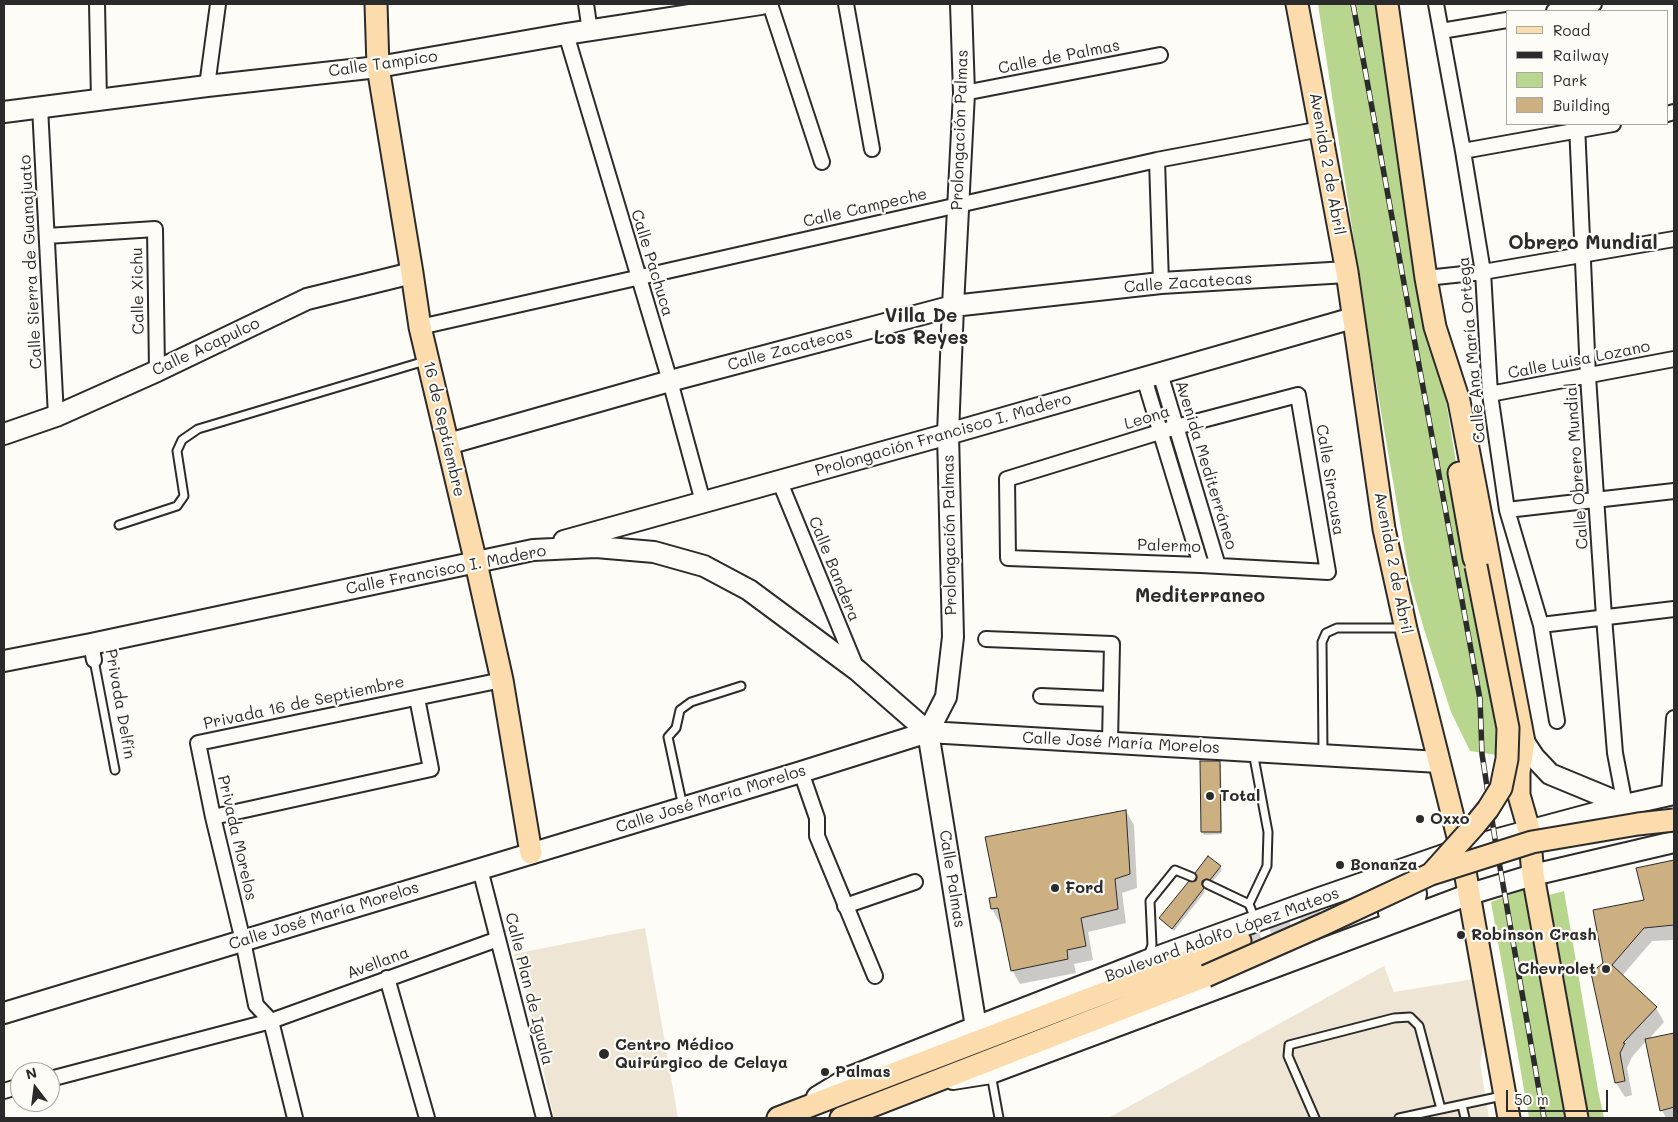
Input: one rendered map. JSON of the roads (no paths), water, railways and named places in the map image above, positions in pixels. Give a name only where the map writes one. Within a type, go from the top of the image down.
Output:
[{"type":"main road","name":"16 de Septiembre","points":[[376,4],[378,66],[420,327],[502,680],[531,853]]},
{"type":"main road","name":"Calle Tampico","points":[[4,112],[378,66],[566,34],[761,4]]},
{"type":"main road","name":"Prolongación Palmas","points":[[928,732],[946,697],[953,637],[948,434],[964,93],[962,4]]},
{"type":"main road","name":"Avenida 2 de Abril","points":[[1297,4],[1347,272],[1384,529],[1406,629],[1461,849],[1509,1118]]},
{"type":"main road","points":[[1387,4],[1426,278],[1464,510],[1508,728],[1507,759],[1501,788],[1475,825],[1431,874]]},
{"type":"main road","name":"Calle Zacatecas","points":[[448,444],[670,381],[953,306],[1160,283],[1347,272]]},
{"type":"main road","name":"Calle Acapulco","points":[[4,434],[56,416],[307,299],[412,273]]},
{"type":"main road","name":"Prolongación Francisco I. Madero","points":[[533,550],[1353,318]]},
{"type":"main road","points":[[1435,327],[1459,401],[1524,742],[1519,772],[1519,795],[1529,830],[1533,875],[1577,1118]]},
{"type":"main road","name":"Calle Francisco I. Madero","points":[[4,661],[93,652],[533,550],[596,548],[654,552],[704,566],[749,590],[857,670],[928,732]]},
{"type":"main road","name":"Calle José María Morelos","points":[[4,1013],[928,732],[1439,762]]},
{"type":"main road","name":"Calle Palmas","points":[[928,732],[976,1027]]},
{"type":"main road","points":[[1524,742],[1534,758],[1550,774],[1625,805]]},
{"type":"main road","name":"Boulevard Adolfo López Mateos","points":[[781,1117],[850,1077],[1146,962],[1253,913],[1353,887],[1461,849],[1672,794]]},
{"type":"main road","name":"Boulevard Adolfo López Mateos","points":[[840,1118],[1206,976],[1431,874],[1532,842],[1638,824],[1674,820]]},
{"type":"main road","name":"Boulevard Adolfo López Mateos","points":[[934,1082],[991,1074],[1470,894],[1533,875],[1674,842]]},
{"type":"main road","points":[[1296,959],[1308,944],[1403,908],[1415,898],[1416,894],[1412,881],[1401,879],[1378,888],[1353,887]]},
{"type":"main road","name":"Boulevard Adolfo López Mateos","points":[[781,1117],[1240,941]]},
{"type":"street","points":[[97,4],[99,100]]},
{"type":"street","points":[[207,86],[218,4]]},
{"type":"street","points":[[586,4],[590,31]]},
{"type":"street","points":[[770,4],[822,162]]},
{"type":"street","points":[[846,4],[872,149]]},
{"type":"street","name":"Calle Ana María Ortega","points":[[1436,4],[1484,272],[1490,394],[1507,510],[1541,625],[1557,721]]},
{"type":"street","points":[[1570,8],[1594,4]]},
{"type":"street","points":[[1442,32],[1506,20]]},
{"type":"street","name":"Calle Pachuca","points":[[566,34],[670,381],[703,502]]},
{"type":"street","name":"Calle de Palmas","points":[[964,93],[1160,55]]},
{"type":"street","name":"Calle Sierra de Guanajuato","points":[[40,107],[56,416]]},
{"type":"street","points":[[1463,151],[1577,127],[1601,125]]},
{"type":"street","name":"Calle Obrero Mundial","points":[[1577,127],[1588,376],[1604,617],[1615,753],[1625,805]]},
{"type":"street","name":"Calle Campeche","points":[[420,327],[1157,160],[1321,130]]},
{"type":"street","points":[[1157,160],[1160,283]]},
{"type":"street","name":"Calle Xichu","points":[[47,236],[155,229],[156,371]]},
{"type":"street","points":[[1426,278],[1484,272],[1674,239]]},
{"type":"street","name":"Calle Luisa Lozano","points":[[1490,394],[1674,359]]},
{"type":"street","name":"Avenida Mediterráneo","points":[[1152,376],[1176,426],[1218,566]]},
{"type":"street","name":"Avenida Mediterráneo","points":[[1152,376],[1160,432],[1201,565]]},
{"type":"street","name":"Leona","points":[[1008,558],[1007,479],[1176,426],[1298,395]]},
{"type":"street","name":"Calle Siracusa","points":[[1298,395],[1328,572]]},
{"type":"street","name":"Calle Bandera","points":[[779,480],[857,670]]},
{"type":"street","points":[[1507,510],[1674,490]]},
{"type":"street","name":"Palermo","points":[[1008,558],[1328,572]]},
{"type":"street","points":[[1541,625],[1674,608]]},
{"type":"street","points":[[986,639],[1112,644],[1110,742]]},
{"type":"street","name":"Privada 16 de Septiembre","points":[[198,742],[502,680]]},
{"type":"street","points":[[1041,696],[1111,699]]},
{"type":"street","name":"Privada 16 de Septiembre","points":[[213,817],[431,769],[417,698]]},
{"type":"street","points":[[1672,794],[1674,718]]},
{"type":"street","name":"Privada Morelos","points":[[198,742],[213,817],[243,941],[256,1005],[271,1021]]},
{"type":"street","points":[[800,772],[817,818],[816,836],[875,976]]},
{"type":"street","name":"Calle Plan de Iguala","points":[[480,869],[544,1118]]},
{"type":"street","points":[[845,906],[914,882]]},
{"type":"street","name":"Avellana","points":[[60,1076],[271,1021],[498,939]]},
{"type":"street","points":[[386,978],[427,1118]]},
{"type":"street","points":[[271,1021],[295,1118]]},
{"type":"lane","points":[[119,525],[177,506],[184,496],[177,451],[182,440],[198,430],[428,360]]},
{"type":"lane","points":[[1323,755],[1322,642],[1326,633],[1337,628],[1406,629]]},
{"type":"lane","name":"Privada Delfín","points":[[93,652],[115,770]]},
{"type":"lane","points":[[683,807],[668,737],[676,728],[680,710],[691,702],[741,686]]},
{"type":"lane","points":[[1207,884],[1253,913],[1267,866],[1268,832],[1253,751]]},
{"type":"lane","points":[[1146,962],[1152,946],[1150,901],[1175,870],[1192,878]]},
{"type":"lane","points":[[1315,1118],[1288,1056],[1289,1045],[1394,1018],[1410,1018],[1418,1026],[1441,1109]]},
{"type":"lane","points":[[991,1074],[998,1118]]},
{"type":"lane","points":[[1399,1118],[1505,1096]]},
{"type":"lane","points":[[1462,1105],[1465,1118]]},
{"type":"tunnel","points":[[1240,941],[1345,906]]},
{"type":"railway","points":[[1353,4],[1480,699],[1482,754],[1544,1118]]},
{"type":"place","name":"Total","points":[[1210,796]]},
{"type":"place","name":"Oxxo","points":[[1420,819]]},
{"type":"place","name":"Bonanza","points":[[1340,865]]},
{"type":"place","name":"Ford","points":[[1055,888]]},
{"type":"place","name":"Robinson Crash","points":[[1461,935]]},
{"type":"place","name":"Chevrolet","points":[[1606,969]]},
{"type":"place","name":"Centro Médico Quirúrgico de Celaya","points":[[604,1054]]},
{"type":"place","name":"Palmas","points":[[825,1072]]},
{"type":"district","name":"Obrero Mundial","points":[[1583,243]]},
{"type":"district","name":"Villa De Los Reyes","points":[[921,327]]},
{"type":"district","name":"Mediterraneo","points":[[1200,596]]}]
